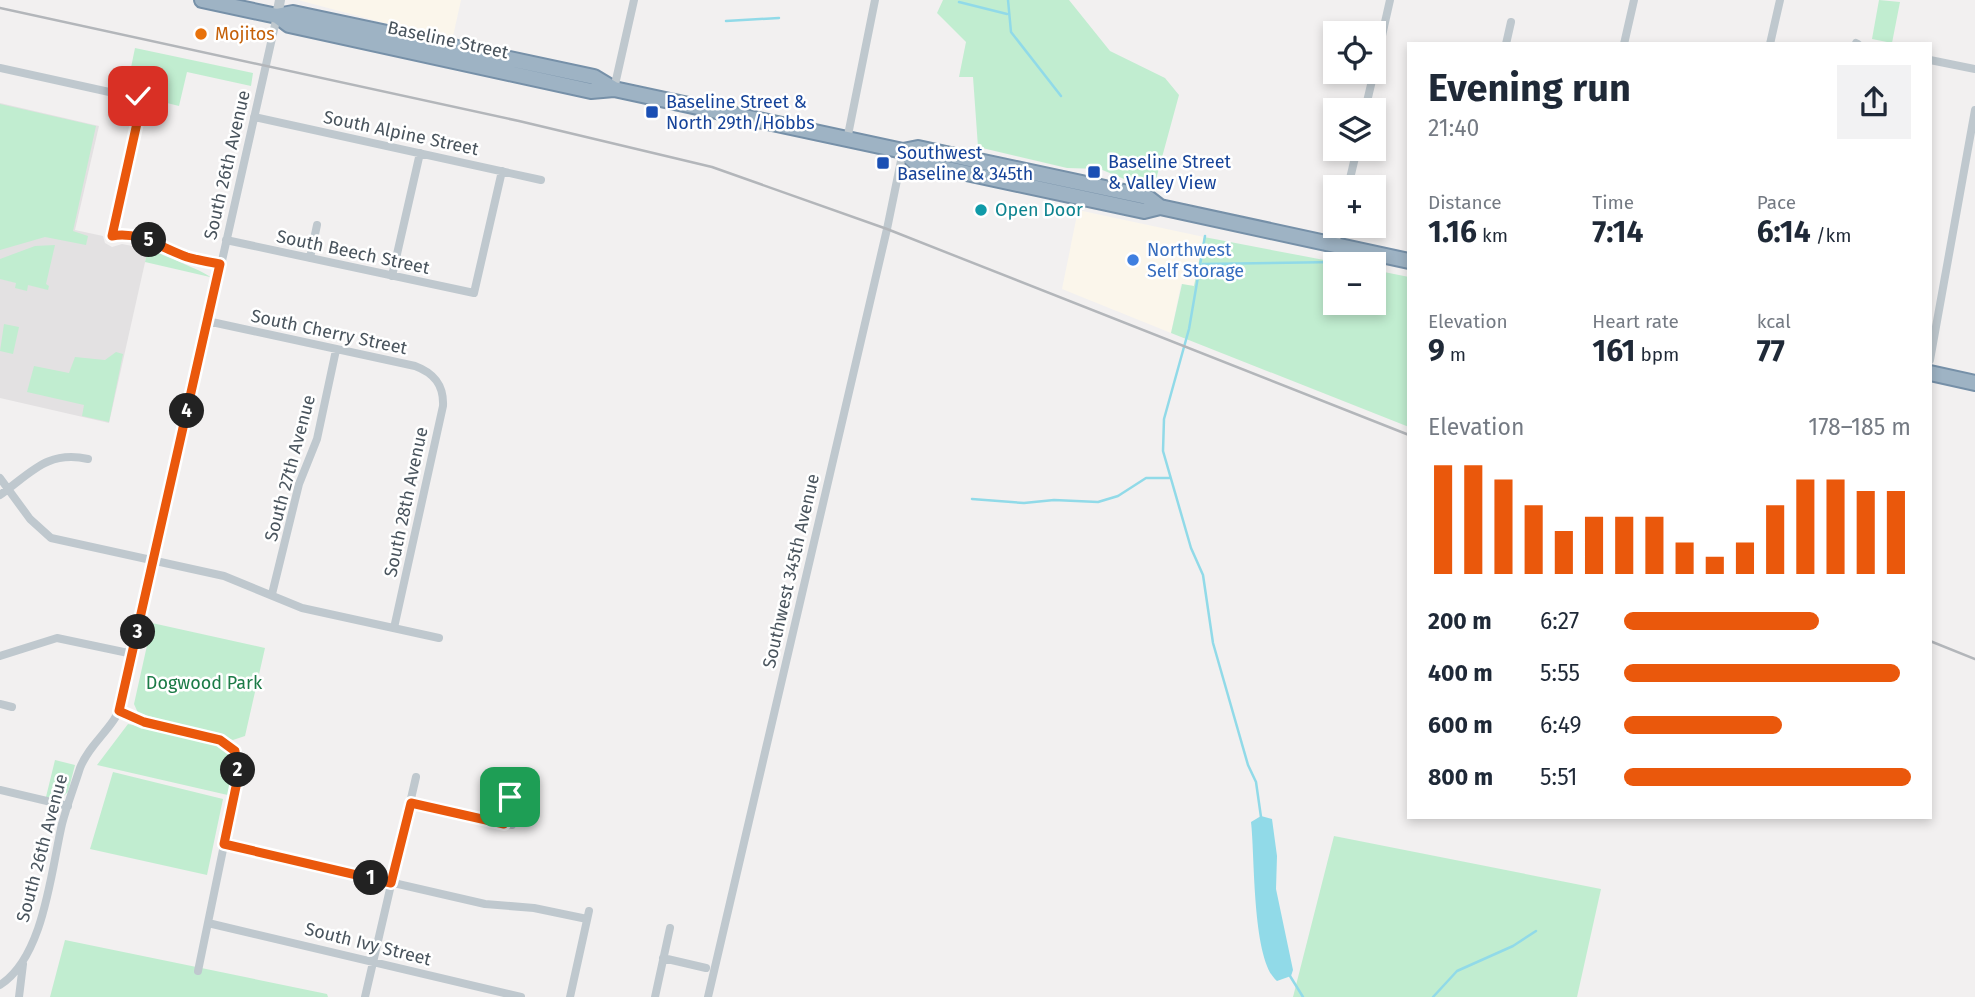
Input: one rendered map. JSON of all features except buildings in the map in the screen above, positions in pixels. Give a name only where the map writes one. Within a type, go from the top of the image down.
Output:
[{"type":"highway","name":"Baseline Street","points":[[202,0],[277,16],[289,25],[591,91],[614,89],[847,140],[903,151],[918,148],[1134,194],[1147,197],[1160,206],[1407,261]]},
{"type":"highway","points":[[1932,373],[1975,383]]},
{"type":"street","points":[[277,16],[280,0]]},
{"type":"street","points":[[614,89],[634,0]]},
{"type":"street","points":[[1385,21],[1390,0]]},
{"type":"street","points":[[1624,42],[1634,0]]},
{"type":"street","points":[[1770,42],[1780,0]]},
{"type":"street","points":[[847,140],[872,1]]},
{"type":"street","name":"South 26th Avenue","points":[[0,985],[14,975],[23,961],[43,911],[68,806],[86,756],[119,711],[277,16]]},
{"type":"street","points":[[1506,42],[1511,22]]},
{"type":"street","points":[[1932,60],[1975,69]]},
{"type":"street","points":[[0,68],[141,99],[112,236],[122,234],[148,240],[183,256],[220,264]]},
{"type":"street","points":[[1932,349],[1975,110]]},
{"type":"street","name":"South Alpine Street","points":[[254,117],[541,180]]},
{"type":"street","name":"Southwest 345th Avenue","points":[[709,997],[903,151]]},
{"type":"street","points":[[392,276],[420,153]]},
{"type":"street","name":"South Beech Street","points":[[226,240],[474,293],[502,171]]},
{"type":"street","points":[[310,258],[317,225]]},
{"type":"street","points":[[1335,245],[1336,238]]},
{"type":"street","name":"South Cherry Street","points":[[207,321],[415,366],[429,372],[438,383]]},
{"type":"street","name":"South 27th Avenue","points":[[272,593],[299,484],[317,439],[336,350]]},
{"type":"street","name":"South 28th Avenue","points":[[394,628],[443,406],[443,390],[438,383]]},
{"type":"street","points":[[0,495],[53,458],[63,455],[88,458]]},
{"type":"street","points":[[0,478],[30,519],[51,538],[237,580],[302,608],[439,638]]},
{"type":"street","points":[[0,656],[57,638],[133,654]]},
{"type":"street","points":[[0,704],[12,707]]},
{"type":"street","points":[[119,711],[144,722],[220,740],[235,751],[238,777],[198,971]]},
{"type":"street","points":[[365,997],[416,776]]},
{"type":"street","points":[[0,790],[68,806]]},
{"type":"street","points":[[411,803],[508,825],[510,797]]},
{"type":"street","points":[[224,844],[485,904],[588,915],[570,997]]},
{"type":"street","name":"South Ivy Street","points":[[208,923],[521,997]]},
{"type":"street","points":[[654,997],[670,928]]},
{"type":"street","points":[[663,958],[706,968]]},
{"type":"street","name":"South 26th Avenue","points":[[18,997],[23,961]]},
{"type":"street","points":[[0,985],[11,987],[18,997]]},
{"type":"shaded area","points":[[298,0],[461,0],[452,41]]},
{"type":"shaded area","points":[[0,103],[99,126],[75,230],[103,236],[105,243],[112,247],[122,244],[148,249],[109,423],[0,398]]},
{"type":"shaded area","name":"Northwest Self Storage","points":[[1078,210],[1204,237],[1194,286],[1181,284],[1171,333],[1062,289]]},
{"type":"green space","points":[[943,0],[1069,0],[1110,51],[1165,78],[1179,95],[1155,183],[1146,188],[1100,169],[1067,168],[978,147],[973,77],[959,77],[966,42],[937,13]]},
{"type":"green space","points":[[1879,0],[1900,2],[1892,42],[1872,39]]},
{"type":"green space","points":[[135,48],[253,73],[251,86],[187,72],[179,106],[151,99],[142,88],[127,87]]},
{"type":"green space","points":[[0,104],[96,126],[73,231],[88,236],[86,245],[45,237],[0,250]]},
{"type":"green space","points":[[1204,237],[1323,260],[1323,315],[1386,315],[1386,272],[1407,277],[1407,426],[1171,333],[1182,284],[1194,286]]},
{"type":"green space","points":[[55,245],[46,284],[49,286],[48,290],[28,285],[27,291],[15,288],[16,283],[0,279],[0,259],[35,246]]},
{"type":"green space","points":[[148,249],[192,267],[210,277],[145,262]]},
{"type":"green space","points":[[4,324],[19,327],[13,354],[0,351]]},
{"type":"green space","points":[[116,352],[123,354],[109,422],[82,416],[84,405],[27,392],[34,366],[69,373],[75,357],[105,360]]},
{"type":"green space","name":"Dogwood Park","points":[[152,623],[265,648],[245,736],[233,740],[138,713],[134,704]]},
{"type":"green space","name":"Dogwood Park","points":[[128,724],[223,744],[233,762],[232,796],[97,765]]},
{"type":"green space","points":[[55,760],[75,765],[68,792],[59,800],[46,797]]},
{"type":"green space","points":[[113,772],[223,799],[207,875],[90,849]]},
{"type":"green space","points":[[1334,836],[1601,889],[1577,997],[1293,997]]},
{"type":"green space","points":[[65,940],[327,994],[328,997],[50,997]]},
{"type":"water","points":[[1261,816],[1272,819],[1277,856],[1276,889],[1293,970],[1291,976],[1277,981],[1269,970],[1263,952],[1256,907],[1251,822]]},
{"type":"waterway","points":[[1008,0],[1011,32],[1061,96]]},
{"type":"waterway","points":[[959,2],[1007,14]]},
{"type":"waterway","points":[[726,21],[779,18]]},
{"type":"waterway","points":[[1205,236],[1189,329],[1164,419],[1163,451],[1191,548],[1203,575],[1213,643],[1248,765],[1256,782],[1261,817]]},
{"type":"waterway","points":[[1203,264],[1323,262]]},
{"type":"waterway","points":[[972,499],[1024,503],[1054,500],[1098,502],[1118,496],[1146,478],[1169,478]]},
{"type":"waterway","points":[[1433,997],[1457,971],[1513,946],[1536,931]]},
{"type":"waterway","points":[[1290,976],[1303,997]]},
{"type":"railway","points":[[0,8],[519,121],[712,167],[887,229],[1407,434]]},
{"type":"railway","points":[[1932,642],[1975,659]]},
{"type":"place","name":"Mojitos","points":[[201,34]]},
{"type":"place","name":"Baseline Street & North 29th/Hobbs","points":[[652,112]]},
{"type":"place","name":"Southwest Baseline & 345th","points":[[883,163]]},
{"type":"place","name":"Baseline Street & Valley View","points":[[1094,172]]},
{"type":"place","name":"Open Door","points":[[981,210]]},
{"type":"place","name":"Northwest Self Storage","points":[[1133,260]]},
{"type":"route","points":[[138,96],[141,105],[137,112],[112,236],[122,234],[148,240],[183,256],[220,264],[119,711],[137,720],[220,740],[232,747],[238,759],[238,777],[224,844],[391,883],[411,803],[504,824],[510,797]]}]
